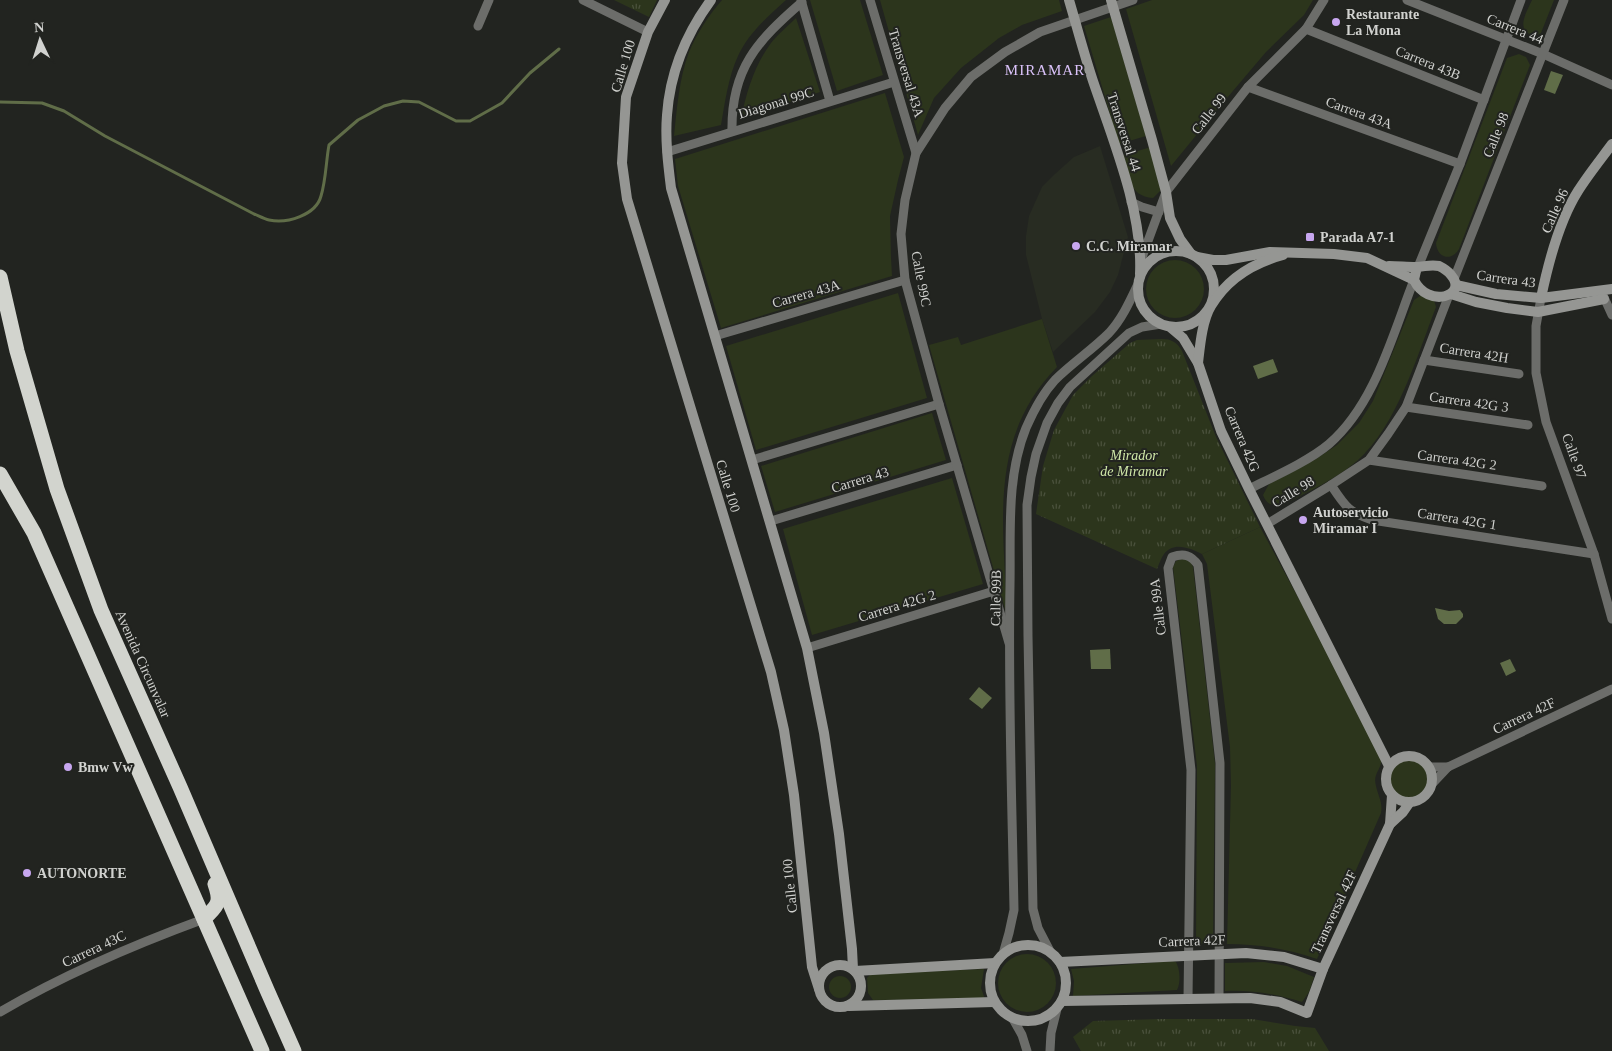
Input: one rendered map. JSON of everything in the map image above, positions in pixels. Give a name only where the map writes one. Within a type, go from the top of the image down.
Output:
[{"type":"highway","name":"Avenida Circunvalar","points":[[0,277],[16,351],[57,489],[101,610],[294,1051]]},
{"type":"highway","points":[[0,314],[13,335]]},
{"type":"highway","points":[[0,474],[34,533],[262,1051]]},
{"type":"highway","points":[[204,919],[218,902],[219,897],[212,871],[212,862]]},
{"type":"street","points":[[478,26],[489,0]]},
{"type":"street","points":[[583,0],[648,32]]},
{"type":"street","name":"Calle 100","points":[[665,0],[648,32],[626,97],[622,163],[627,199],[771,672],[784,730],[794,795],[812,967],[819,989]]},
{"type":"street","points":[[711,0],[698,17],[684,45],[677,65],[667,115],[667,152],[672,188],[808,648],[824,733],[839,834],[854,970],[861,981],[861,993],[849,1006]]},
{"type":"street","name":"Transversal 43A","points":[[870,0],[916,153]]},
{"type":"street","name":"Transversal 44","points":[[1069,0],[1132,202],[1140,250],[1139,279]]},
{"type":"street","name":"Calle 99C","points":[[1009,643],[905,280],[902,259],[902,218],[909,181],[916,153],[946,108],[971,77],[1021,42],[1040,32],[1112,3],[1133,0]]},
{"type":"street","name":"Calle 99","points":[[1141,261],[1166,192],[1248,87],[1306,29],[1324,0]]},
{"type":"street","name":"Carrera 44","points":[[1407,0],[1543,54],[1612,85]]},
{"type":"street","name":"Calle 98","points":[[1418,267],[1460,164],[1521,0]]},
{"type":"street","name":"Calle 98","points":[[1389,766],[1267,524],[1369,460],[1406,407],[1564,0]]},
{"type":"street","points":[[732,131],[735,90],[746,62],[775,25],[801,1],[830,101]]},
{"type":"street","name":"Transversal 44","points":[[1112,3],[1166,192],[1172,223],[1180,239],[1194,255]]},
{"type":"street","name":"Carrera 43B","points":[[1306,29],[1484,100]]},
{"type":"street","name":"Diagonal 99C","points":[[667,152],[894,82]]},
{"type":"street","name":"Carrera 43A","points":[[1248,87],[1460,164]]},
{"type":"street","name":"Calle 96","points":[[1541,298],[1559,231],[1577,193],[1612,144]]},
{"type":"street","points":[[1132,202],[1159,212]]},
{"type":"street","points":[[1165,325],[1155,321],[1140,304],[1138,294],[1139,279],[1145,266],[1153,258],[1161,253],[1176,251],[1214,260],[1226,260],[1270,252],[1334,254],[1367,258],[1414,280],[1420,289],[1428,295],[1438,297],[1452,288],[1450,274],[1438,266],[1383,265]]},
{"type":"street","points":[[1051,953],[1038,928],[1034,909],[1028,636],[1028,505],[1036,454],[1047,423],[1070,387],[1129,333],[1142,327],[1165,325],[1179,327],[1192,324],[1202,317],[1226,287],[1246,270],[1262,262],[1290,254]]},
{"type":"street","points":[[1194,255],[1202,260],[1210,270],[1214,282],[1214,295],[1210,307]]},
{"type":"street","points":[[1414,280],[1418,267]]},
{"type":"street","name":"Calle 99B","points":[[1003,954],[1014,910],[1009,643],[1014,475],[1022,441],[1030,419],[1046,392],[1054,381],[1109,333],[1129,304],[1139,279]]},
{"type":"street","name":"Carrera 43A","points":[[715,336],[905,280]]},
{"type":"street","name":"Calle 98","points":[[1249,490],[1327,446],[1342,432],[1358,412],[1372,389],[1414,280]]},
{"type":"street","name":"Carrera 43","points":[[1452,288],[1541,298],[1602,295]]},
{"type":"street","name":"Carrera 43","points":[[1452,288],[1476,302],[1538,312],[1602,295],[1612,289]]},
{"type":"street","points":[[1602,295],[1612,316]]},
{"type":"street","name":"Calle 97","points":[[1541,298],[1536,332],[1536,373],[1546,422],[1594,554],[1612,619]]},
{"type":"street","name":"Carrera 42G","points":[[1198,363],[1200,343],[1210,307]]},
{"type":"street","name":"Carrera 42G","points":[[1165,325],[1183,338],[1198,363],[1221,431],[1267,524]]},
{"type":"street","name":"Carrera 42H","points":[[1424,360],[1519,374]]},
{"type":"street","points":[[752,460],[939,404]]},
{"type":"street","name":"Carrera 42G 3","points":[[1406,407],[1528,425]]},
{"type":"street","name":"Carrera 42G 2","points":[[1369,460],[1542,486]]},
{"type":"street","name":"Carrera 43","points":[[771,521],[957,465]]},
{"type":"street","name":"Carrera 42G 1","points":[[1331,485],[1347,508],[1356,515],[1372,520],[1594,554]]},
{"type":"street","name":"Calle 99A","points":[[1188,998],[1191,770],[1168,568],[1172,557],[1185,554],[1194,558],[1198,565],[1220,763],[1219,998]]},
{"type":"street","name":"Carrera 42G 2","points":[[808,648],[994,591]]},
{"type":"street","name":"Carrera 42F","points":[[1432,784],[1448,767],[1612,689]]},
{"type":"street","points":[[1384,753],[1398,758]]},
{"type":"street","points":[[1416,757],[1423,760],[1429,767],[1432,784],[1426,795],[1420,800],[1410,802],[1400,800],[1392,795],[1386,782],[1386,772],[1389,766],[1398,758],[1416,757]]},
{"type":"street","name":"Carrera 42F","points":[[1429,767],[1448,767]]},
{"type":"street","name":"Transversal 42F","points":[[1219,998],[1250,998],[1280,1002],[1307,1013],[1323,969],[1390,824],[1392,795]]},
{"type":"street","name":"Transversal 42F","points":[[1390,824],[1403,812],[1410,802]]},
{"type":"street","name":"Carrera 43C","points":[[2,1011],[103,959],[204,919]]},
{"type":"street","points":[[1050,1051],[1051,1033],[1059,1005],[1066,988],[1065,974],[1060,962],[1051,953],[1040,947],[1027,945],[1014,947],[1003,954],[995,963],[990,975],[989,989],[994,1002],[1002,1012],[1013,1019],[1025,1022],[1036,1021],[1048,1016],[1059,1005],[1219,998]]},
{"type":"street","name":"Carrera 42F","points":[[1060,962],[1188,955],[1265,954],[1284,957],[1323,969]]},
{"type":"street","points":[[994,1002],[836,1007],[825,1001],[819,989],[821,977],[830,968],[841,965],[854,970],[995,963]]},
{"type":"street","points":[[1013,1019],[1022,1035],[1027,1051]]},
{"type":"shaded area","points":[[1551,71],[1563,75],[1555,94],[1544,90]]},
{"type":"shaded area","name":"C.C. Miramar","points":[[1100,146],[1128,237],[1118,275],[1110,292],[1095,312],[1053,352],[1042,319],[1026,255],[1029,216],[1042,187],[1055,174],[1074,157]]},
{"type":"shaded area","points":[[1273,359],[1278,372],[1258,379],[1253,366]]},
{"type":"shaded area","points":[[1435,608],[1449,611],[1460,610],[1463,617],[1456,624],[1444,624],[1438,619]]},
{"type":"shaded area","points":[[1110,649],[1111,669],[1091,669],[1090,650]]},
{"type":"shaded area","points":[[1510,659],[1516,671],[1506,676],[1500,663]]},
{"type":"shaded area","points":[[979,687],[992,698],[982,709],[969,699]]},
{"type":"green space","points":[[614,0],[657,0],[649,17]]},
{"type":"green space","points":[[722,0],[786,0],[753,33],[742,48],[729,81],[721,125],[674,136],[677,104],[689,52],[704,24]]},
{"type":"green space","points":[[810,0],[860,0],[883,75],[837,91]]},
{"type":"green space","points":[[880,0],[1059,0],[1062,11],[1022,25],[999,38],[961,68],[934,98],[918,135]]},
{"type":"green space","points":[[1152,0],[1313,0],[1304,15],[1266,52],[1171,166],[1126,9]]},
{"type":"green space","points":[[1532,0],[1554,0],[1541,33],[1536,36],[1525,31],[1523,26]]},
{"type":"green space","points":[[1111,17],[1146,136],[1119,144],[1084,26]]},
{"type":"green space","points":[[796,18],[820,92],[741,118],[749,88],[760,61],[774,40]]},
{"type":"green space","points":[[1519,54],[1526,57],[1530,65],[1459,249],[1452,256],[1442,255],[1436,243],[1507,58]]},
{"type":"green space","points":[[885,93],[904,157],[890,216],[892,276],[721,328],[678,186],[675,159]]},
{"type":"green space","points":[[1151,147],[1162,185],[1160,191],[1153,198],[1145,196],[1134,189],[1124,155]]},
{"type":"green space","points":[[1175,260],[1186,262],[1199,273],[1204,289],[1202,300],[1191,313],[1175,318],[1164,316],[1151,305],[1146,289],[1148,278],[1159,265]]},
{"type":"green space","points":[[898,293],[927,398],[756,450],[726,346]]},
{"type":"green space","points":[[1420,296],[1426,296],[1434,300],[1436,307],[1413,368],[1395,410],[1384,429],[1357,461],[1340,473],[1285,504],[1275,505],[1269,503],[1263,495],[1269,484],[1316,459],[1337,445],[1359,423],[1373,401],[1414,300]]},
{"type":"green space","points":[[1042,319],[1057,367],[1035,395],[1019,423],[1010,453],[1005,484],[1003,516],[1007,616],[929,345],[958,337],[961,345]]},
{"type":"green space","name":"Mirador de Miramar","points":[[1162,339],[1174,342],[1182,351],[1216,437],[1260,527],[1202,554],[1188,548],[1172,548],[1164,554],[1157,569],[1036,514],[1043,466],[1054,430],[1073,395],[1130,343],[1137,340]]},
{"type":"green space","points":[[932,413],[946,460],[775,512],[761,466]]},
{"type":"green space","points":[[952,478],[983,584],[812,635],[783,529]]},
{"type":"green space","points":[[1260,527],[1381,751],[1381,763],[1375,779],[1381,802],[1381,813],[1317,959],[1273,948],[1227,944],[1231,785],[1230,747],[1207,564],[1202,554]]},
{"type":"green space","points":[[1184,558],[1193,567],[1215,764],[1213,944],[1196,944],[1197,766],[1173,567],[1176,561]]},
{"type":"green space","points":[[1413,759],[1420,762],[1426,768],[1429,779],[1428,787],[1420,796],[1413,799],[1405,799],[1398,796],[1390,787],[1389,775],[1392,768],[1401,760]]},
{"type":"green space","points":[[1021,954],[1033,954],[1048,962],[1056,977],[1056,989],[1048,1004],[1033,1012],[1021,1012],[1006,1004],[998,989],[998,977],[1006,962]]},
{"type":"green space","points":[[1176,962],[1179,972],[1177,990],[1073,996],[1074,981],[1071,969]]},
{"type":"green space","points":[[1264,962],[1287,966],[1314,977],[1309,992],[1302,1002],[1264,993],[1225,991],[1225,963]]},
{"type":"green space","points":[[984,969],[981,988],[985,999],[873,1000],[868,993],[867,978],[871,974]]},
{"type":"green space","points":[[836,976],[844,976],[851,983],[851,991],[844,998],[836,998],[829,991],[829,983]]},
{"type":"green space","points":[[1252,1019],[1315,1028],[1329,1051],[1081,1051],[1073,1037],[1093,1021]]},
{"type":"waterway","points":[[0,102],[42,103],[64,111],[105,136],[254,214],[269,220],[284,221],[300,217],[318,203],[324,184],[329,145],[358,120],[384,106],[403,101],[419,102],[456,121],[470,121],[502,103],[530,73],[559,49]]},
{"type":"place","name":"Restaurante La Mona","points":[[1336,22]]},
{"type":"place","name":"Parada A7-1","points":[[1310,237]]},
{"type":"place","name":"C.C. Miramar","points":[[1076,246]]},
{"type":"place","name":"Autoservicio Miramar I","points":[[1303,520]]},
{"type":"place","name":"Bmw Vw","points":[[68,767]]},
{"type":"place","name":"AUTONORTE","points":[[27,873]]},
{"type":"district","name":"MIRAMAR","points":[[1045,70]]}]
